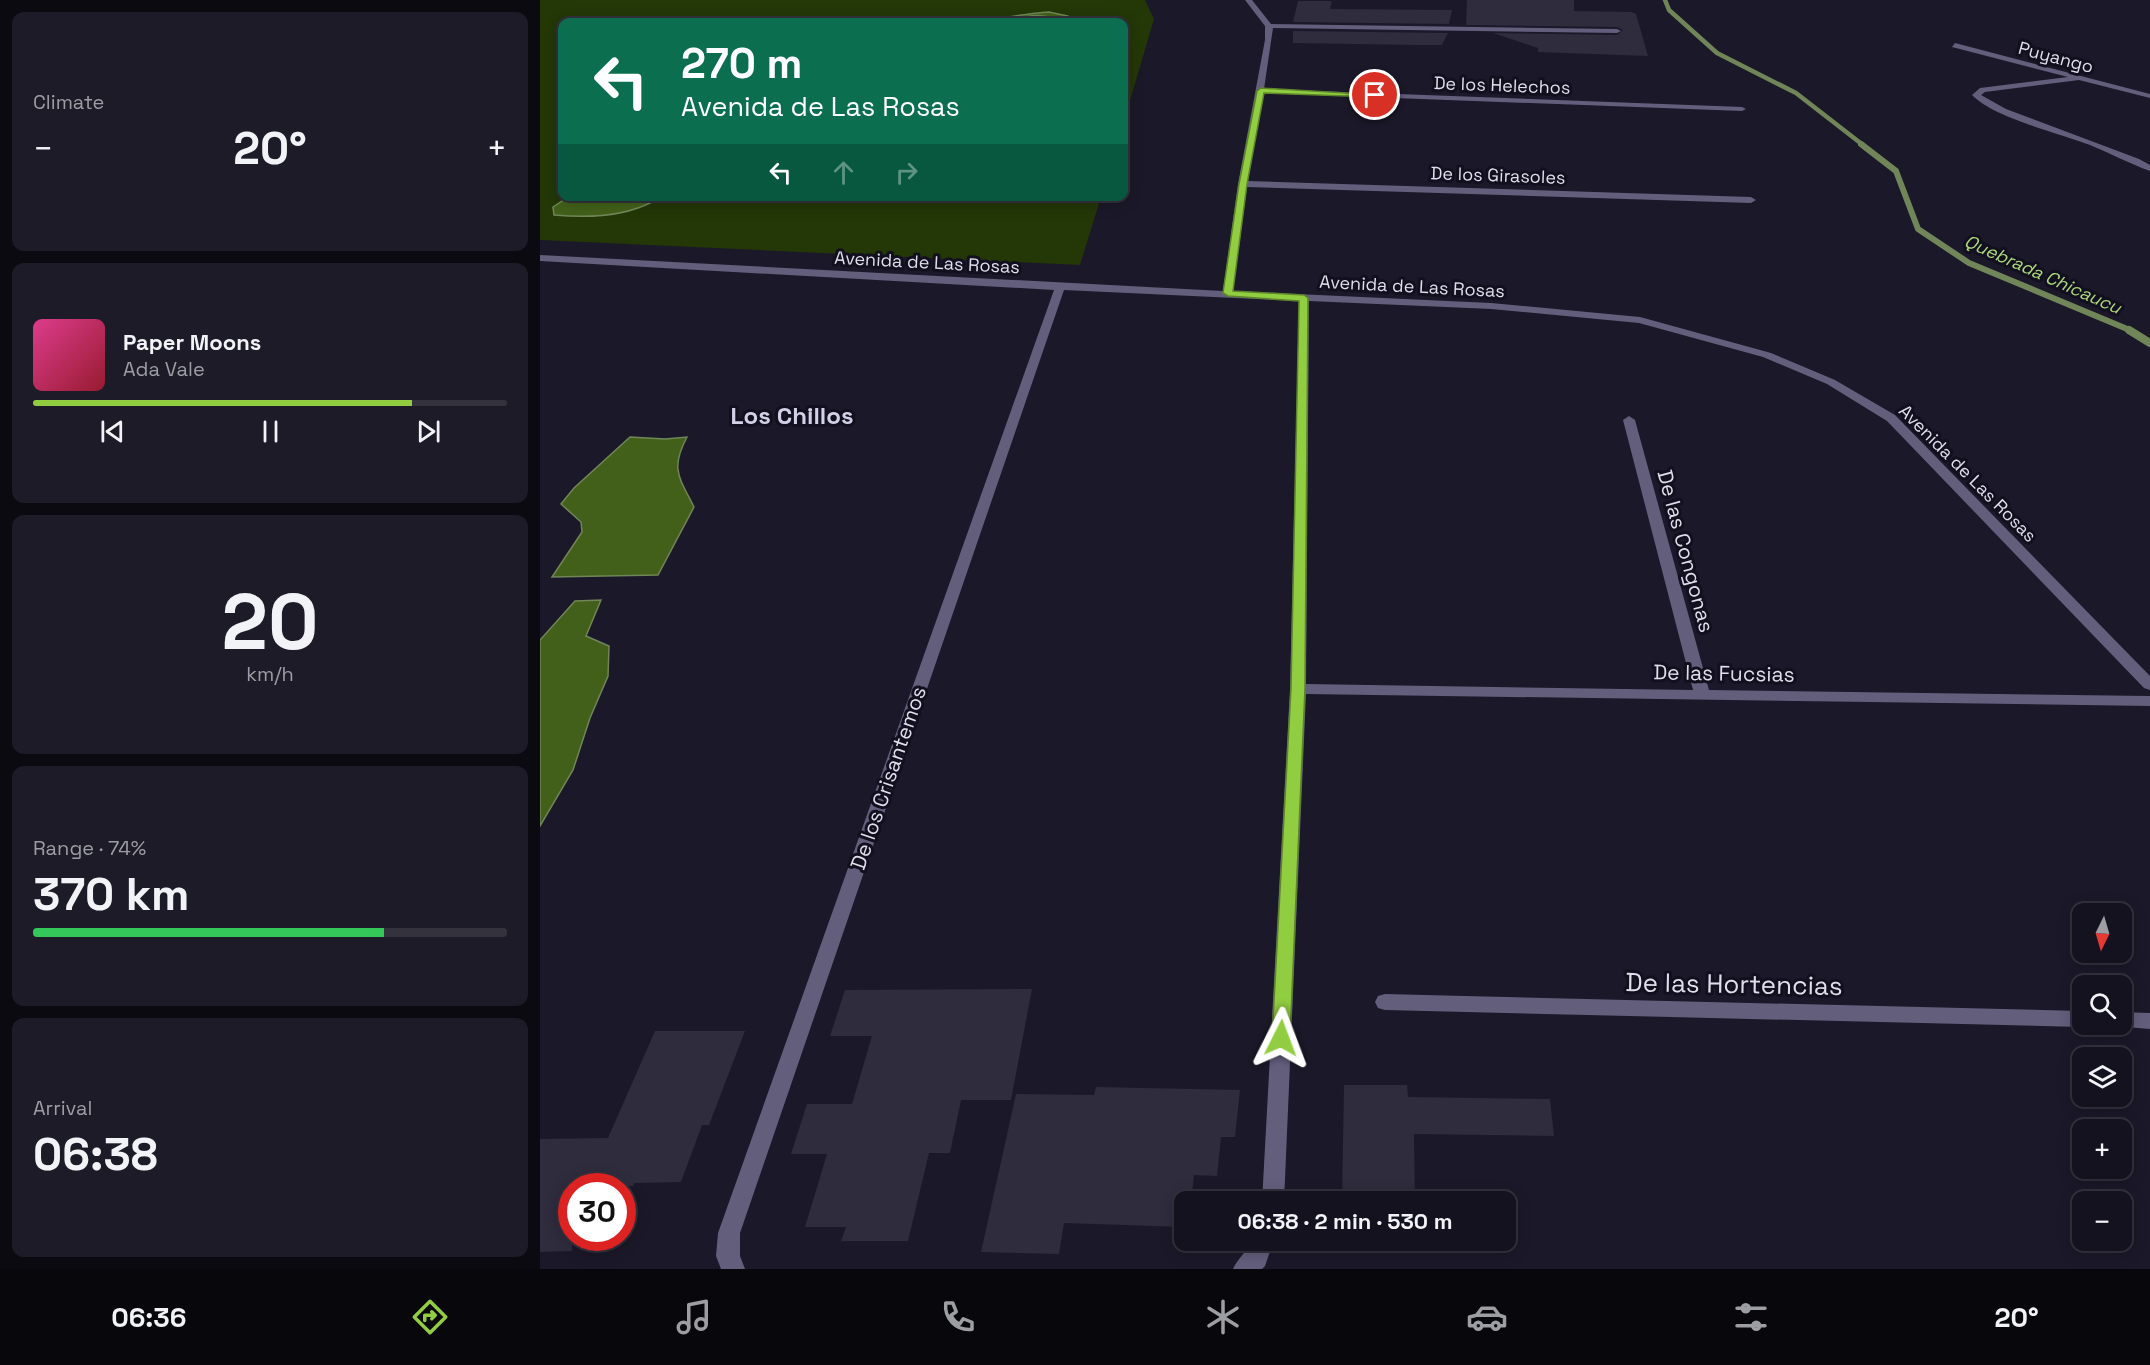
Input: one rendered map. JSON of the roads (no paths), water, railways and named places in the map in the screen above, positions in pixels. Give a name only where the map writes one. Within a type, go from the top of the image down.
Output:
[{"type":"street","points":[[1228,293],[1243,184],[1261,91],[1269,26],[1248,0]]},
{"type":"street","points":[[1269,26],[1617,31]]},
{"type":"street","name":"Puyango","points":[[1955,45],[2150,96]]},
{"type":"street","points":[[2077,78],[1983,90],[1976,95],[1999,108],[2113,151],[2150,168]]},
{"type":"street","name":"De los Helechos","points":[[1261,91],[1742,109]]},
{"type":"street","name":"De los Girasoles","points":[[1243,184],[1751,200]]},
{"type":"street","name":"Avenida de Las Rosas","points":[[540,258],[1060,287],[1491,306],[1640,320],[1767,355],[1831,382],[1891,418],[2150,685]]},
{"type":"street","name":"De los Crisantemos","points":[[733,1269],[728,1256],[729,1233],[1060,287]]},
{"type":"street","points":[[1274,1191],[1298,688],[1304,298]]},
{"type":"street","name":"De las Congonas","points":[[1629,420],[1702,693]]},
{"type":"street","name":"De las Fucsias","points":[[1298,688],[2150,701]]},
{"type":"street","name":"De las Hortencias","points":[[1385,1002],[2072,1019]]},
{"type":"street","points":[[2132,1020],[2150,1021]]},
{"type":"street","points":[[1245,1269],[1257,1258],[1259,1251]]},
{"type":"waterway","name":"Quebrada Chicaucu","points":[[1665,0],[1669,10],[1717,53],[1796,93],[1863,145]]},
{"type":"waterway","name":"Quebrada Chicaucu","points":[[1861,144],[1896,171],[1918,229],[1969,263],[2132,331]]},
{"type":"waterway","name":"Quebrada Chicaucu","points":[[2129,330],[2150,343]]},
{"type":"district","name":"Los Chillos","points":[[792,415]]}]
